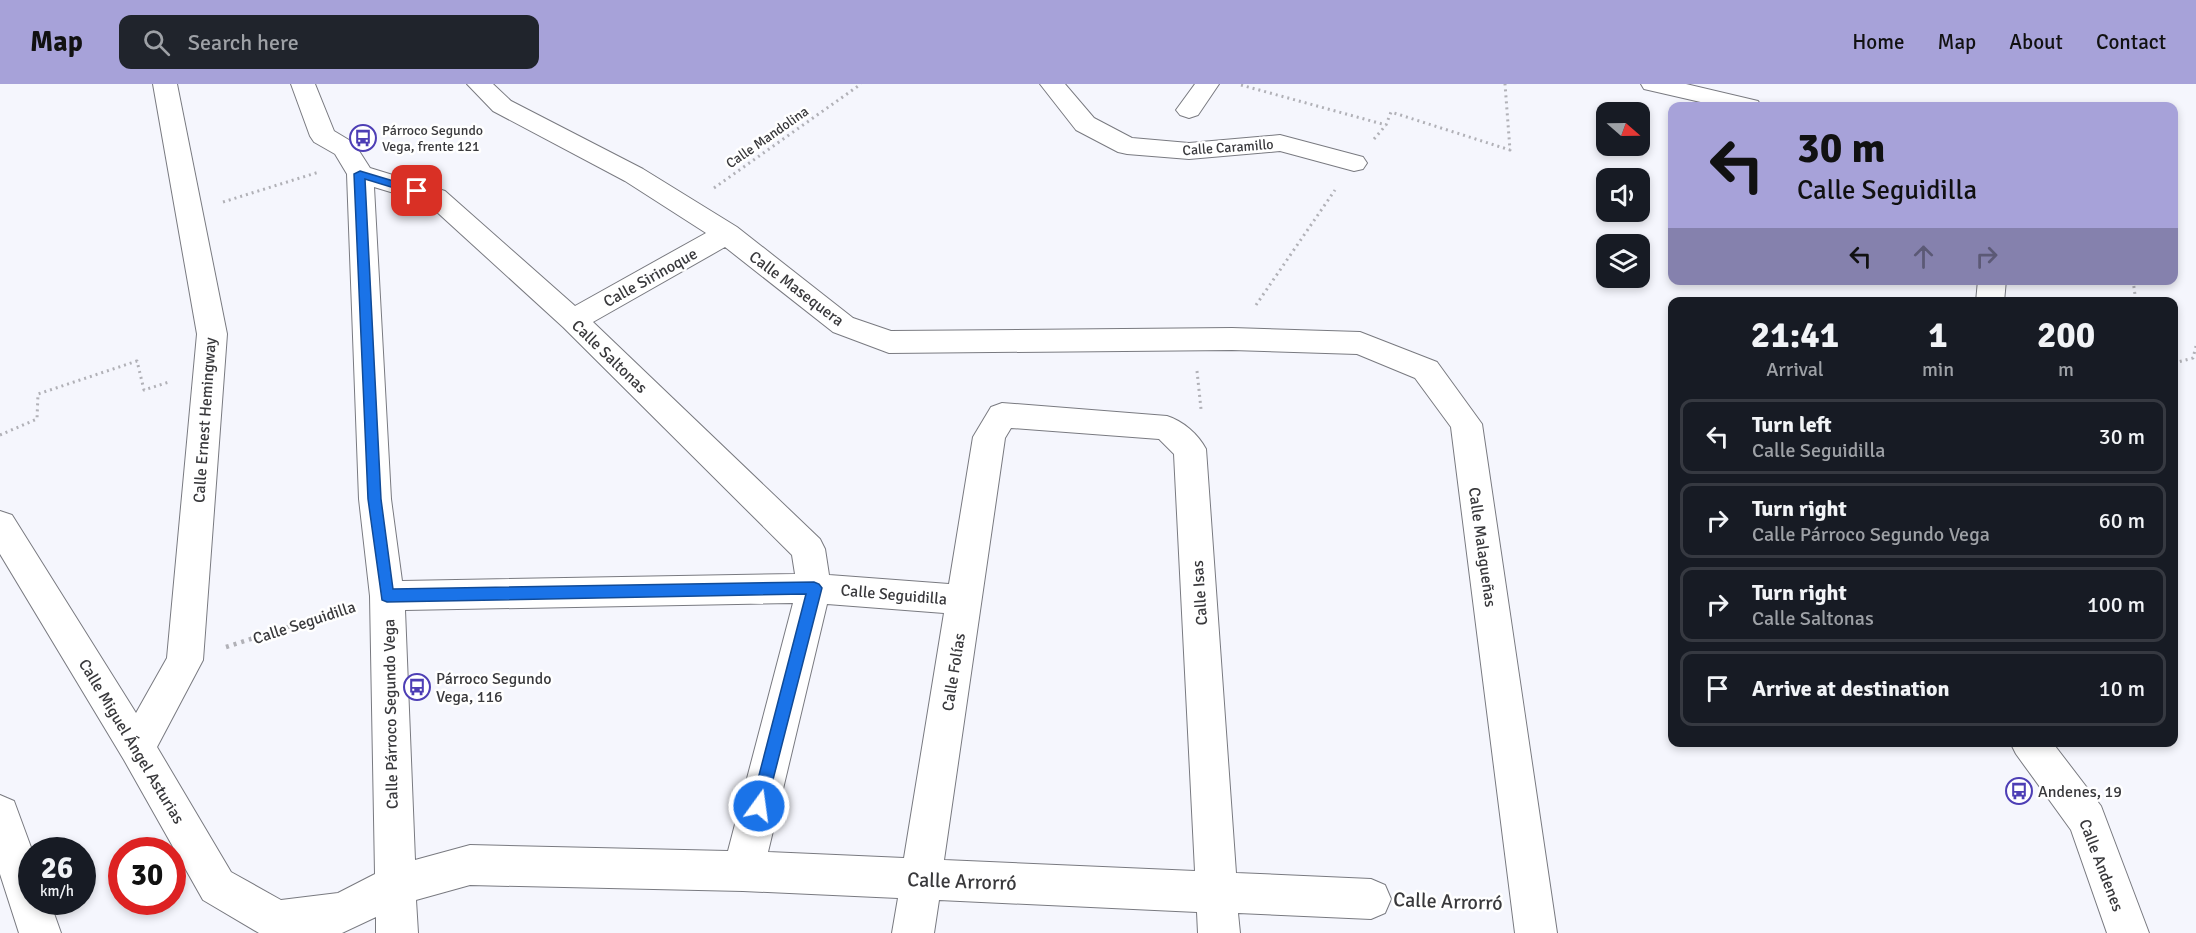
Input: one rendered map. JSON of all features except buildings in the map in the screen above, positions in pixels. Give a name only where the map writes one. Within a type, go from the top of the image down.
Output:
[{"type":"street","name":"Calle Ernest Hemingway","points":[[138,748],[185,660],[212,334],[165,84]]},
{"type":"street","points":[[303,84],[323,136],[345,149],[356,168]]},
{"type":"street","name":"Calle Masequera","points":[[479,84],[502,106],[634,175],[728,234],[843,325],[889,342],[1232,339]]},
{"type":"street","name":"Calle Caramillo","points":[[1052,84],[1085,124],[1127,146],[1188,151],[1280,143],[1354,163]]},
{"type":"street","points":[[1189,110],[1207,84]]},
{"type":"street","points":[[1653,84],[1732,102]]},
{"type":"street","name":"Calle Saltonas","points":[[356,168],[436,197],[573,320],[808,549],[814,588]]},
{"type":"street","name":"Calle Párroco Segundo Vega","points":[[356,168],[375,499],[387,596],[397,933]]},
{"type":"street","name":"Calle Sirinoque","points":[[573,320],[728,234]]},
{"type":"street","name":"Calle Malagueñas","points":[[1232,339],[1360,343],[1426,370],[1466,424],[1534,919]]},
{"type":"street","name":"Calle Folías","points":[[913,933],[988,437],[1002,415],[1167,428],[1190,449]]},
{"type":"street","name":"Calle Isas","points":[[1190,449],[1219,933]]},
{"type":"street","name":"Calle Miguel Ángel Asturias","points":[[0,525],[138,748],[217,886],[278,921],[340,913],[394,886]]},
{"type":"street","points":[[743,871],[814,588]]},
{"type":"street","name":"Calle Seguidilla","points":[[387,596],[814,588],[964,600]]},
{"type":"street","name":"Calle Andenes","points":[[2033,747],[2088,819],[2128,933]]},
{"type":"street","points":[[0,814],[40,933]]},
{"type":"street","name":"Calle Arrorró","points":[[394,886],[470,865],[743,871],[1371,899]]},
{"type":"path","name":"Calle Mandolina","points":[[686,208],[861,84]]},
{"type":"path","points":[[1237,84],[1386,125]]},
{"type":"path","points":[[188,213],[356,168]]},
{"type":"path","points":[[1190,449],[1202,415],[1193,340]]},
{"type":"path","points":[[2178,362],[2193,358],[2196,346]]},
{"type":"path","points":[[0,435],[37,419],[38,394],[137,360],[144,390],[209,369]]},
{"type":"path","name":"Calle Seguidilla","points":[[185,660],[387,596]]},
{"type":"path","name":"Calle Arrorró","points":[[1371,899],[1534,919]]},
{"type":"place","name":"Párroco Segundo Vega, frente 121","points":[[363,138]]},
{"type":"place","name":"Párroco Segundo Vega, 116","points":[[417,687]]},
{"type":"place","name":"Andenes, 19","points":[[2019,791]]},
{"type":"route","points":[[417,191],[360,174],[375,499],[387,596],[814,588],[759,806]]}]
